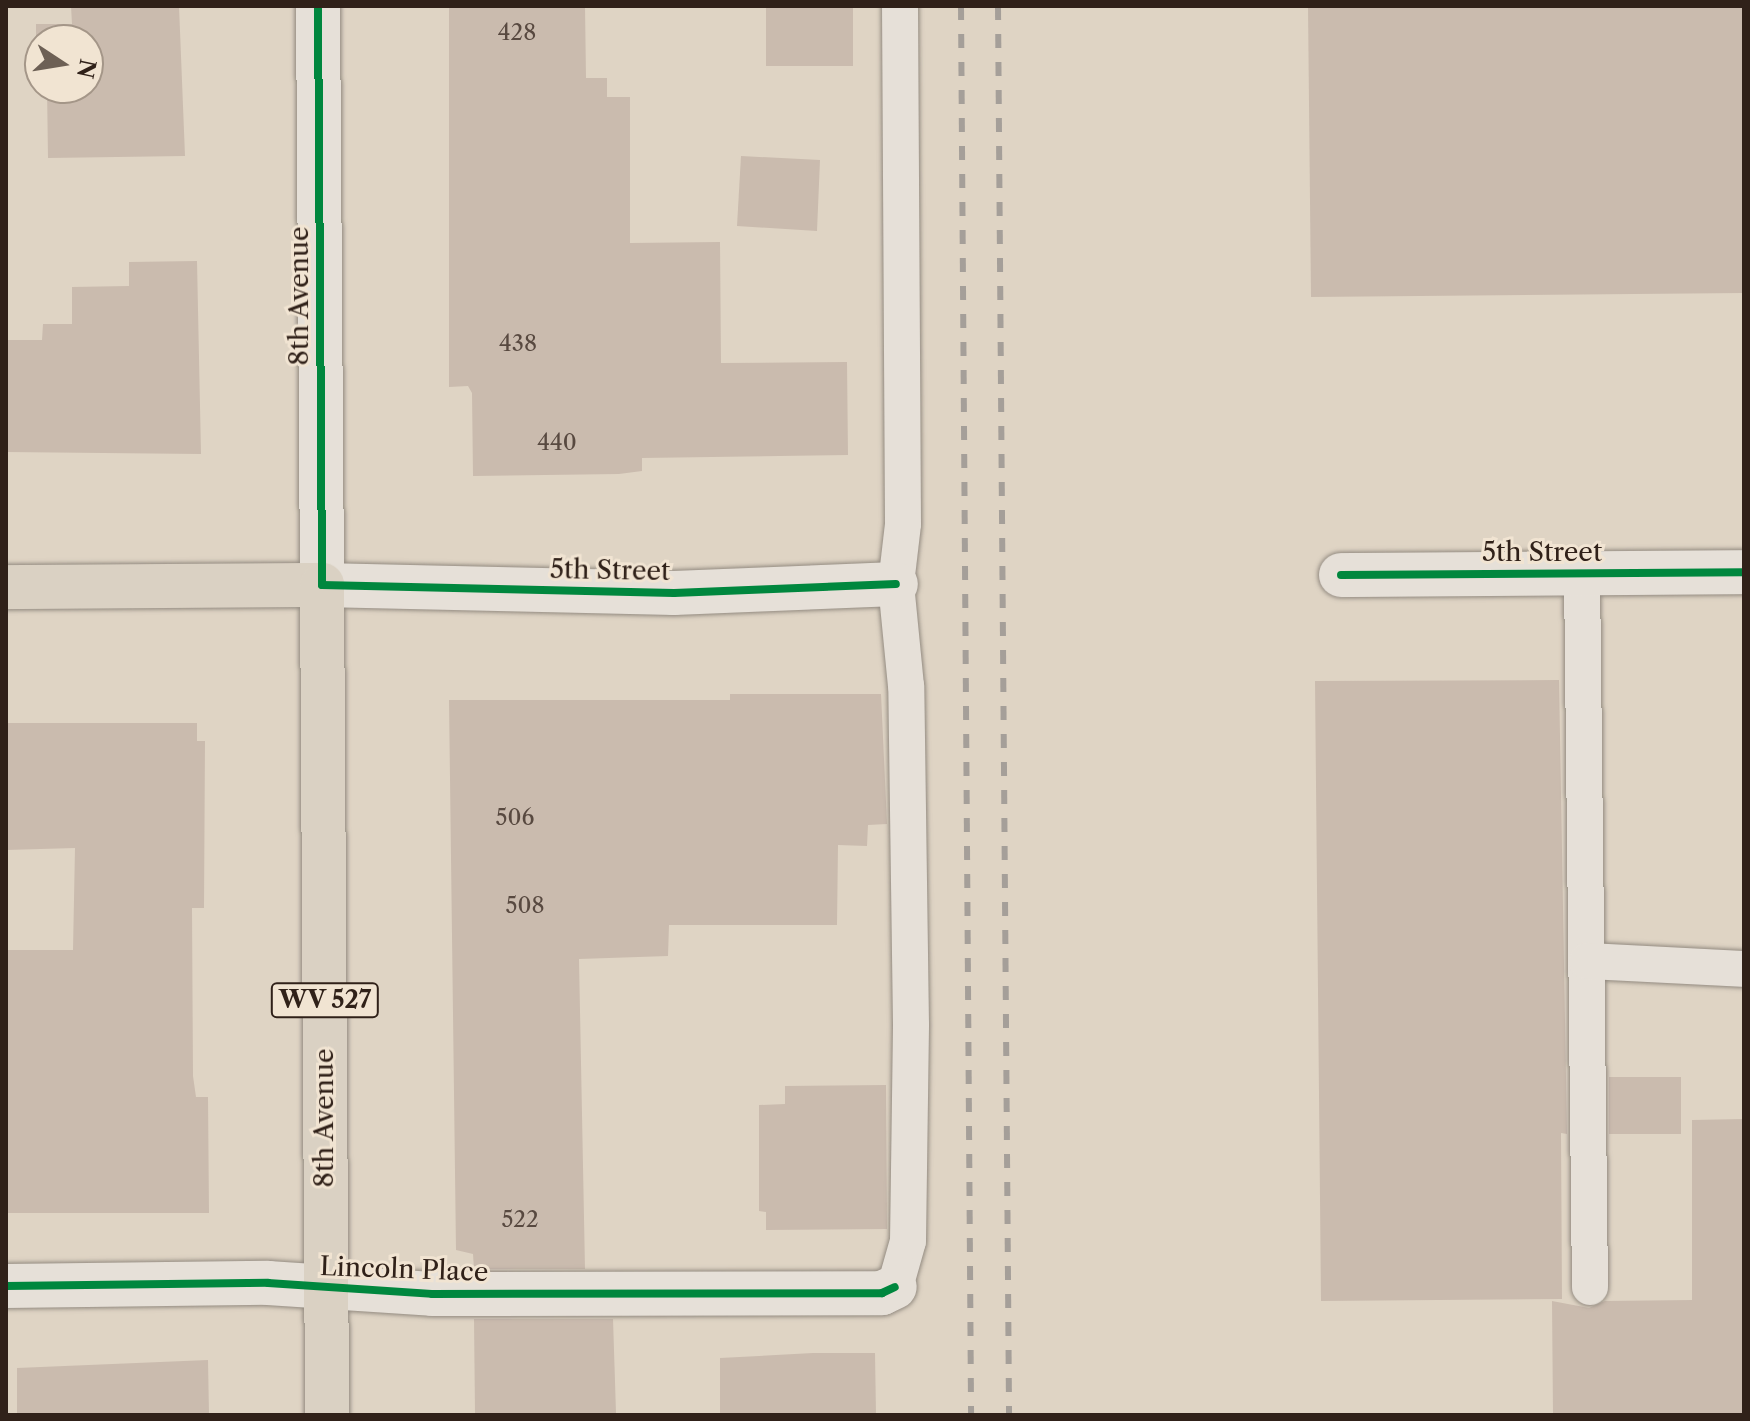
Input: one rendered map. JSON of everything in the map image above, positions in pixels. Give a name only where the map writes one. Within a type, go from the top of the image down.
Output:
[{"type":"main road","name":"5th Street","points":[[6,587],[322,585]]},
{"type":"main road","name":"8th Avenue","points":[[322,585],[327,1415]]},
{"type":"street","name":"8th Avenue","points":[[318,6],[322,585]]},
{"type":"street","name":"5th Street","points":[[1341,575],[1744,572]]},
{"type":"street","name":"5th Street","points":[[322,585],[674,593],[896,584]]},
{"type":"street","name":"Lincoln Place","points":[[6,1286],[268,1283],[326,1289],[820,1293],[895,1287]]},
{"type":"lane","points":[[895,1287],[908,1241],[911,1025],[906,686],[896,584],[903,524],[900,6]]},
{"type":"lane","points":[[1582,573],[1590,1287]]},
{"type":"lane","points":[[1587,961],[1744,969]]},
{"type":"building","points":[[71,6],[179,6],[185,156],[48,158],[47,104],[104,104],[104,24],[72,24]]},
{"type":"building","points":[[449,6],[585,6],[586,78],[607,78],[607,97],[630,97],[630,243],[720,242],[721,363],[847,362],[848,455],[642,458],[642,471],[619,474],[473,476],[472,393],[468,386],[449,387]]},
{"type":"building","points":[[766,6],[853,6],[853,66],[766,66]]},
{"type":"building","points":[[1308,6],[1744,6],[1744,293],[1311,297]]},
{"type":"building","points":[[741,156],[820,160],[817,231],[737,226]]},
{"type":"building","points":[[197,261],[201,454],[6,452],[6,340],[42,340],[43,324],[72,324],[72,287],[129,286],[129,262]]},
{"type":"building","points":[[1559,680],[1567,1134],[1561,1133],[1562,1299],[1321,1301],[1315,681]]},
{"type":"building","points":[[730,694],[881,694],[887,824],[868,825],[867,846],[838,845],[837,925],[669,925],[668,956],[579,959],[585,1269],[474,1269],[473,1254],[456,1250],[449,700],[730,700]]},
{"type":"building","points":[[6,723],[197,723],[197,741],[205,741],[204,908],[192,908],[193,1076],[196,1097],[208,1097],[209,1213],[6,1213],[6,950],[73,950],[75,848],[6,850]]},
{"type":"building","points":[[1609,1077],[1681,1077],[1681,1134],[1609,1134]]},
{"type":"building","points":[[886,1085],[887,1229],[766,1230],[766,1212],[759,1211],[759,1105],[785,1104],[785,1086]]},
{"type":"building","points":[[1744,1119],[1744,1415],[1553,1415],[1552,1301],[1589,1308],[1605,1301],[1692,1300],[1692,1120]]},
{"type":"building","points":[[474,1319],[613,1319],[616,1413],[475,1413]]},
{"type":"building","points":[[875,1353],[876,1415],[720,1415],[720,1358]]},
{"type":"building","points":[[208,1360],[209,1415],[17,1415],[17,1368]]},
{"type":"railway","points":[[961,6],[971,1415]]},
{"type":"railway","points":[[998,6],[1009,1415]]},
{"type":"cycle path","points":[[318,6],[322,585],[674,593],[896,584]]},
{"type":"cycle path","points":[[1341,575],[1744,572]]},
{"type":"cycle path","points":[[6,1286],[268,1283],[432,1294],[882,1293],[895,1287]]}]
